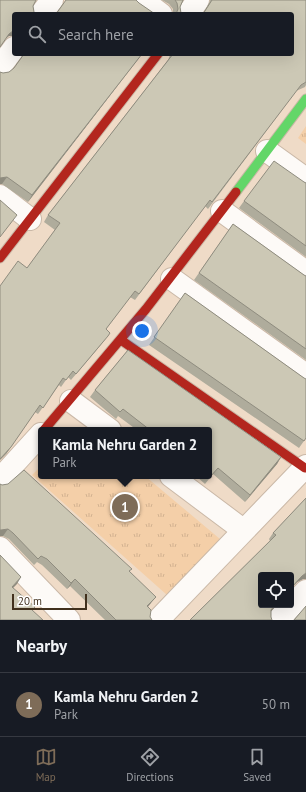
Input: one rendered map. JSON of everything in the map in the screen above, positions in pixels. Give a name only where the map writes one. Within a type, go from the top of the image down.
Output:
[{"type":"street","points":[[43,12],[52,0]]},
{"type":"street","points":[[142,0],[158,12]]},
{"type":"street","points":[[189,12],[198,0]]},
{"type":"street","points":[[0,258],[156,56]]},
{"type":"street","points":[[47,427],[71,401],[172,279],[306,99]]},
{"type":"street","points":[[267,151],[306,179]]},
{"type":"street","points":[[0,196],[30,219]]},
{"type":"street","points":[[222,211],[306,272]]},
{"type":"street","points":[[172,279],[306,375]]},
{"type":"street","points":[[121,340],[305,467],[158,620]]},
{"type":"street","points":[[71,401],[106,427]]},
{"type":"street","points":[[0,478],[38,437]]},
{"type":"street","points":[[175,479],[243,530]]},
{"type":"street","points":[[0,548],[69,620]]},
{"type":"street","points":[[278,620],[306,591]]},
{"type":"green space","points":[[306,126],[306,144],[298,138]]},
{"type":"green space","points":[[38,469],[38,479],[149,479],[220,539],[167,595],[32,475]]},
{"type":"building","points":[[0,0],[36,0],[33,6],[34,12],[12,12],[12,32],[0,47]]},
{"type":"building","points":[[66,0],[136,0],[152,12],[57,12]]},
{"type":"building","points":[[175,0],[183,0],[180,7],[181,12],[177,12],[177,3]]},
{"type":"building","points":[[212,0],[306,0],[306,82],[301,85],[212,202],[210,200],[139,294],[135,291],[106,329],[110,333],[108,336],[76,374],[73,371],[66,380],[63,378],[43,408],[40,405],[11,447],[0,459],[0,286],[18,261],[27,268],[60,223],[48,215],[171,56],[294,56],[294,12],[204,12]]},
{"type":"building","points":[[23,56],[140,56],[32,195],[7,177],[0,178],[0,72],[9,72],[14,68]]},
{"type":"building","points":[[274,161],[306,183],[306,246],[244,201]]},
{"type":"building","points":[[0,200],[17,215],[0,237]]},
{"type":"building","points":[[233,224],[306,276],[306,349],[199,273]]},
{"type":"building","points":[[185,293],[306,379],[306,438],[304,441],[154,337]]},
{"type":"building","points":[[128,350],[281,457],[250,495],[218,468],[212,475],[212,427],[146,427],[123,409],[120,412],[95,390]]},
{"type":"building","points":[[24,470],[132,569],[129,571],[156,597],[147,606],[151,610],[150,617],[152,620],[116,620],[75,579],[71,583],[47,559],[41,556],[38,559],[8,529],[0,530],[0,484],[8,484]]},
{"type":"building","points":[[306,498],[306,573],[294,585],[294,572],[258,572],[258,608],[273,608],[271,610],[272,620],[190,620],[276,535],[273,533]]},
{"type":"building","points":[[0,555],[21,577],[12,587],[35,607],[32,610],[43,620],[0,620]]},
{"type":"building","points":[[306,606],[306,620],[294,620]]},
{"type":"traffic: fast","points":[[236,192],[306,99]]},
{"type":"traffic: jam","points":[[0,258],[156,56]]},
{"type":"traffic: jam","points":[[47,427],[146,309],[236,192]]},
{"type":"traffic: jam","points":[[121,340],[305,468]]},
{"type":"place","name":"Kamla Nehru Garden 2","points":[[125,507]]}]
